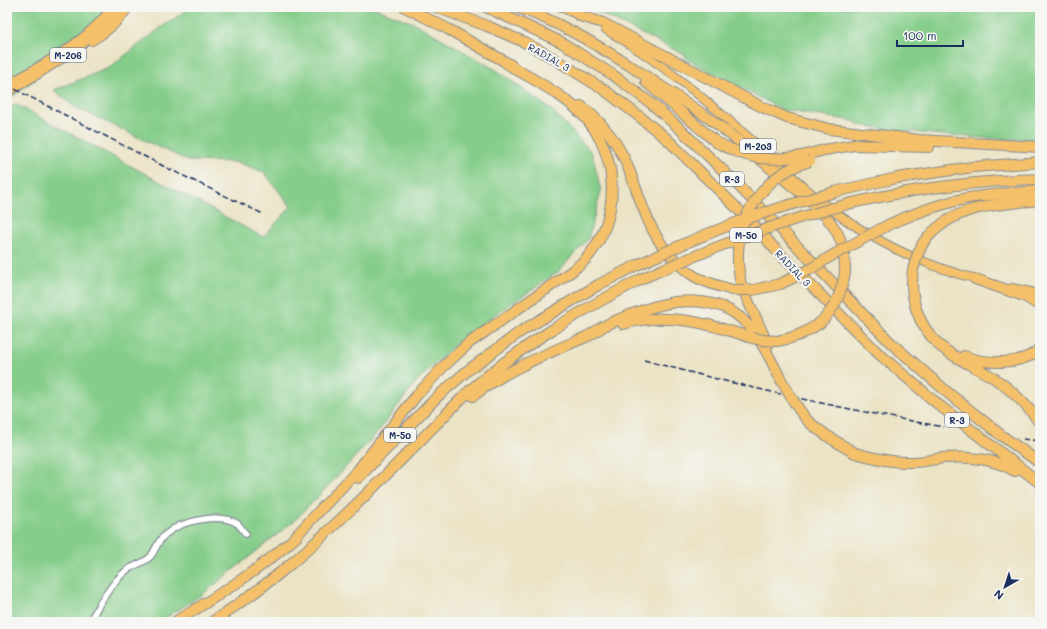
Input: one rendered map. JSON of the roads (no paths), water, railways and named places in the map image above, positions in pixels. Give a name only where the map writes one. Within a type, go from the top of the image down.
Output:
[{"type":"highway","points":[[292,540],[358,470],[416,396],[444,366],[469,343],[572,272],[585,259],[599,240],[610,209],[612,176],[609,162],[601,139],[581,114],[560,96],[506,63],[448,29],[405,7]]},
{"type":"highway","name":"RADIAL 3","points":[[436,7],[524,42],[603,89],[640,117],[667,139],[753,224],[775,249],[878,353],[940,406],[1040,483]]},
{"type":"highway","name":"RADIAL 3","points":[[486,7],[560,42],[607,72],[652,104],[678,127],[738,186],[890,342],[947,392],[1002,436],[1040,463]]},
{"type":"highway","points":[[515,7],[555,25],[607,55],[646,82],[716,142],[735,152],[751,157],[769,159],[825,157],[856,152],[920,147],[1040,148]]},
{"type":"highway","points":[[515,7],[556,23],[609,53],[717,124],[814,205],[830,222],[840,238],[845,256],[845,273],[842,289],[835,305],[820,323],[805,333],[789,339],[777,341],[752,338],[717,326],[669,318],[628,323],[590,334]]},
{"type":"highway","points":[[580,16],[603,23],[762,107],[787,118],[829,129],[920,140],[1040,148]]},
{"type":"highway","points":[[506,63],[554,88],[595,118],[615,142],[624,158],[648,222],[661,245],[671,257],[693,275],[712,284],[732,290],[753,290],[780,284],[809,270],[838,252],[890,224],[946,204],[968,198],[1040,191]]},
{"type":"highway","points":[[780,377],[764,334],[741,285],[738,252],[742,229],[749,213],[765,189],[774,180],[806,158]]},
{"type":"highway","name":"M-50","points":[[175,622],[228,589],[292,540],[350,487],[437,397],[467,371],[532,325],[598,285],[637,265],[731,225],[776,209],[834,192],[896,178],[973,167],[1040,162]]},
{"type":"highway","name":"M-50","points":[[212,622],[242,602],[281,572],[330,529],[481,381],[531,344],[607,297],[642,278],[728,242],[788,220],[852,203],[895,193],[944,186],[1040,178]]},
{"type":"highway","points":[[1037,419],[1008,388],[948,351],[934,339],[927,331],[916,312],[912,291],[913,270],[917,256],[923,243],[932,232],[943,223],[959,214],[986,206],[1040,200]]},
{"type":"highway","points":[[975,279],[1024,296],[1040,306]]},
{"type":"highway","points":[[443,417],[495,380],[606,325],[674,302],[696,300],[724,307],[734,313],[753,330],[793,400],[807,419],[830,439],[855,453],[897,462],[951,458],[979,458],[1004,465],[1040,489]]},
{"type":"highway","points":[[934,339],[957,354],[968,358],[991,362],[1012,361],[1023,358],[1040,348]]},
{"type":"main road","name":"M-206","points":[[7,85],[68,48],[92,28],[112,7]]},
{"type":"main road","name":"M-206","points":[[7,93],[70,54],[102,27],[119,7]]},
{"type":"main road","points":[[70,54],[106,32],[116,24],[129,7]]},
{"type":"main road","name":"M-203","points":[[561,7],[631,45],[677,76],[819,200],[849,222],[906,254],[939,268],[975,279],[1040,294]]},
{"type":"street","points":[[90,622],[102,600],[126,571],[150,557],[156,545],[165,534],[178,526],[207,518],[222,519],[238,524],[246,534]]},
{"type":"railway","points":[[7,85],[165,167],[263,214]]},
{"type":"railway","points":[[644,360],[793,397],[944,427]]},
{"type":"railway","points":[[1023,439],[1040,441]]}]
